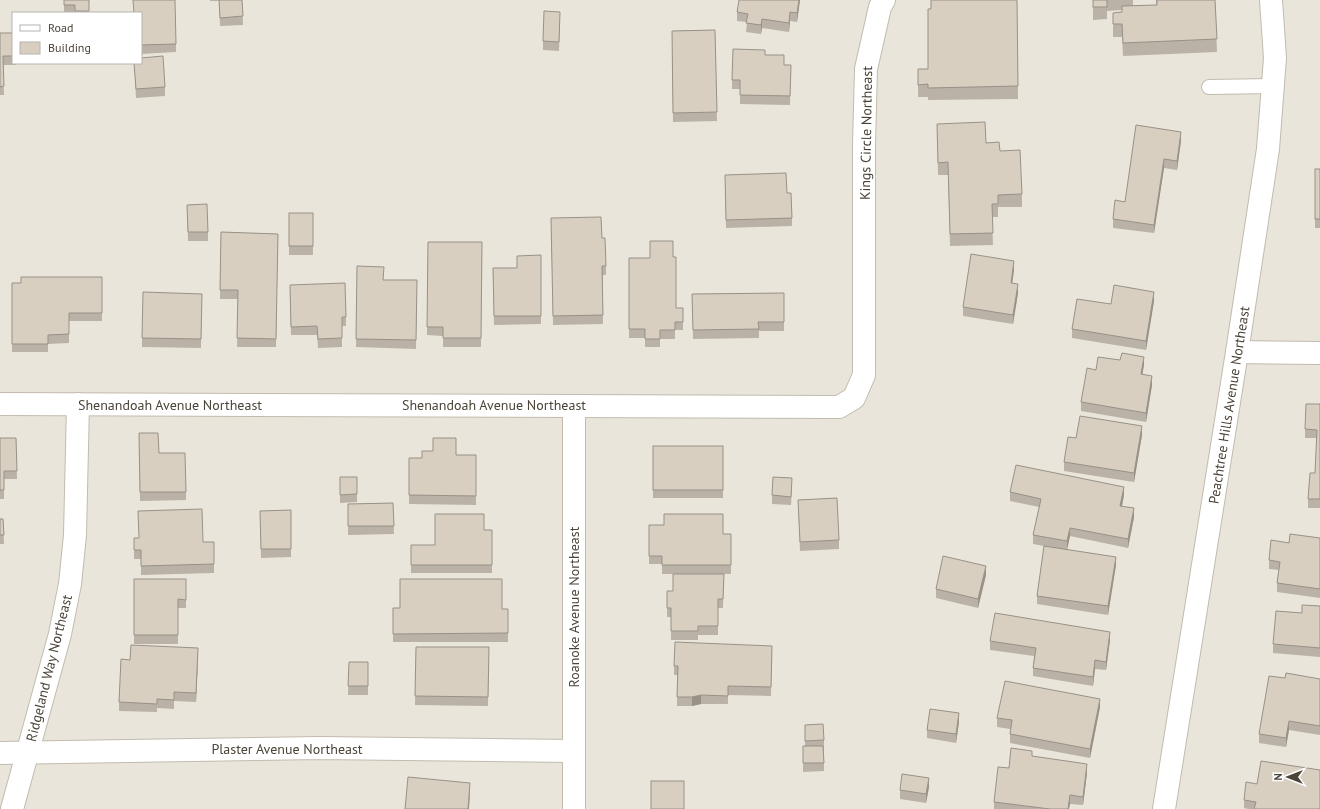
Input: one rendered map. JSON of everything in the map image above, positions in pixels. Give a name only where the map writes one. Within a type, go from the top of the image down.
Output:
[{"type":"street","name":"Kings Circle Northeast","points":[[864,269],[866,69],[880,7],[884,0]]},
{"type":"street","name":"Peachtree Hills Avenue Northeast","points":[[1164,809],[1268,149],[1275,58],[1271,0]]},
{"type":"street","name":"Shenandoah Avenue Northeast","points":[[0,404],[839,406],[854,398],[864,375],[864,269]]},
{"type":"street","points":[[1237,352],[1320,353]]},
{"type":"street","name":"Ridgeland Way Northeast","points":[[12,809],[60,634],[70,584],[75,535],[78,404]]},
{"type":"street","name":"Roanoke Avenue Northeast","points":[[574,406],[574,809]]},
{"type":"street","name":"Plaster Avenue Northeast","points":[[0,753],[320,748],[574,751]]},
{"type":"lane","points":[[1209,87],[1273,86]]},
{"type":"shaded area","points":[[0,0],[1320,0],[1320,809],[0,809]]},
{"type":"building","points":[[64,0],[89,0],[89,11],[75,11],[75,5],[64,5]]},
{"type":"building","points":[[133,0],[175,0],[176,44],[142,45],[142,12],[134,12]]},
{"type":"building","points":[[219,0],[242,0],[243,16],[220,18]]},
{"type":"building","points":[[739,0],[799,0],[797,13],[790,12],[789,23],[762,19],[761,25],[746,23],[748,14],[737,12]]},
{"type":"building","points":[[931,0],[1017,0],[1018,86],[928,88],[928,84],[918,85],[918,69],[928,69],[928,9],[931,9]]},
{"type":"building","points":[[1093,0],[1107,0],[1107,7],[1093,7]]},
{"type":"building","points":[[1157,0],[1215,0],[1217,39],[1123,43],[1122,24],[1113,24],[1113,13],[1122,12],[1122,6],[1157,5]]},
{"type":"building","points":[[544,11],[560,12],[559,42],[543,41]]},
{"type":"building","points":[[715,30],[717,112],[673,113],[672,31]]},
{"type":"building","points":[[0,33],[12,33],[12,56],[3,56],[4,86],[0,87]]},
{"type":"building","points":[[733,49],[765,50],[765,55],[784,55],[784,65],[791,65],[790,96],[740,95],[740,80],[732,80]]},
{"type":"building","points":[[163,56],[165,87],[136,89],[134,64],[142,64],[142,58]]},
{"type":"building","points":[[985,122],[986,143],[999,142],[1000,151],[1020,150],[1022,194],[998,195],[998,204],[992,204],[993,233],[950,234],[948,162],[938,163],[937,124]]},
{"type":"building","points":[[1136,125],[1181,132],[1177,161],[1164,159],[1154,225],[1113,219],[1115,200],[1125,202]]},
{"type":"building","points":[[1315,169],[1320,169],[1320,219],[1315,219]]},
{"type":"building","points":[[786,173],[787,193],[791,193],[792,218],[726,220],[725,175]]},
{"type":"building","points":[[207,204],[208,232],[188,232],[187,205]]},
{"type":"building","points":[[289,213],[313,213],[313,246],[289,246]]},
{"type":"building","points":[[601,217],[602,238],[605,238],[606,266],[602,266],[603,315],[553,316],[551,218]]},
{"type":"building","points":[[221,232],[278,234],[276,339],[237,338],[238,290],[220,290]]},
{"type":"building","points":[[650,241],[673,241],[673,257],[676,257],[676,308],[683,308],[683,322],[675,322],[675,330],[660,330],[660,339],[645,339],[645,329],[629,329],[629,258],[650,258]]},
{"type":"building","points":[[428,242],[482,242],[481,338],[443,338],[443,327],[427,327]]},
{"type":"building","points":[[971,254],[1014,261],[1011,283],[1018,284],[1013,315],[963,307]]},
{"type":"building","points":[[541,255],[541,316],[494,316],[493,268],[517,268],[517,256]]},
{"type":"building","points":[[357,266],[384,267],[383,280],[417,280],[416,340],[356,339]]},
{"type":"building","points":[[21,277],[102,277],[102,313],[69,313],[69,334],[48,335],[48,344],[12,344],[12,283],[21,283]]},
{"type":"building","points":[[345,283],[346,317],[342,317],[342,338],[318,339],[317,326],[291,327],[290,285]]},
{"type":"building","points":[[1114,285],[1154,292],[1146,341],[1072,329],[1077,299],[1111,304]]},
{"type":"building","points":[[143,292],[202,294],[201,339],[142,338]]},
{"type":"building","points":[[784,293],[784,322],[758,322],[759,329],[693,330],[692,294]]},
{"type":"building","points":[[1122,353],[1144,357],[1141,374],[1152,376],[1146,413],[1081,402],[1087,368],[1096,370],[1098,357],[1120,360]]},
{"type":"building","points":[[1306,404],[1320,404],[1320,499],[1308,499],[1310,473],[1315,473],[1317,430],[1305,429]]},
{"type":"building","points":[[1080,416],[1142,426],[1134,473],[1064,462],[1068,437],[1076,438]]},
{"type":"building","points":[[139,433],[158,433],[159,453],[185,453],[186,492],[140,492]]},
{"type":"building","points":[[0,438],[16,438],[17,471],[4,471],[4,490],[0,490]]},
{"type":"building","points":[[433,438],[456,438],[456,455],[476,455],[476,496],[409,495],[409,458],[422,458],[422,451],[433,451]]},
{"type":"building","points":[[653,446],[723,446],[723,490],[653,490]]},
{"type":"building","points":[[1016,465],[1124,487],[1120,506],[1134,508],[1128,539],[1070,528],[1067,541],[1033,535],[1041,499],[1010,492]]},
{"type":"building","points":[[340,477],[357,477],[357,494],[340,495]]},
{"type":"building","points":[[773,477],[792,478],[791,497],[772,495]]},
{"type":"building","points":[[837,498],[839,540],[800,542],[798,500]]},
{"type":"building","points":[[393,503],[394,526],[348,526],[348,504]]},
{"type":"building","points":[[202,509],[203,542],[214,542],[214,564],[141,566],[141,550],[134,550],[134,538],[139,538],[138,511]]},
{"type":"building","points":[[291,510],[291,549],[261,549],[260,511]]},
{"type":"building","points":[[435,514],[484,514],[484,530],[492,530],[492,565],[411,565],[411,545],[435,545]]},
{"type":"building","points":[[664,514],[723,514],[723,534],[731,534],[731,565],[662,565],[662,556],[649,556],[649,525],[664,525]]},
{"type":"building","points":[[0,519],[3,519],[4,535],[0,535]]},
{"type":"building","points":[[1290,534],[1320,538],[1320,589],[1277,583],[1280,562],[1269,560],[1271,540],[1289,543]]},
{"type":"building","points":[[1044,546],[1116,557],[1108,606],[1037,596]]},
{"type":"building","points":[[943,556],[986,566],[978,599],[936,589]]},
{"type":"building","points":[[673,574],[724,574],[723,599],[718,599],[718,626],[698,626],[698,631],[671,631],[671,608],[667,608],[667,591],[673,591]]},
{"type":"building","points":[[134,579],[186,579],[186,600],[178,599],[178,635],[134,635]]},
{"type":"building","points":[[400,579],[502,579],[502,609],[508,609],[508,633],[393,634],[393,608],[400,608]]},
{"type":"building","points":[[1302,605],[1320,606],[1320,648],[1273,644],[1276,611],[1302,613]]},
{"type":"building","points":[[995,613],[1110,632],[1106,662],[1095,660],[1093,677],[1033,668],[1036,648],[990,641]]},
{"type":"building","points":[[675,642],[772,646],[771,687],[728,686],[728,696],[701,695],[692,697],[677,697],[678,666],[674,666]]},
{"type":"building","points":[[131,645],[198,648],[196,693],[174,692],[174,700],[157,699],[157,704],[119,702],[121,659],[130,660]]},
{"type":"building","points":[[416,647],[489,647],[488,697],[415,696]]},
{"type":"building","points":[[349,662],[368,662],[368,686],[348,686]]},
{"type":"building","points":[[1286,673],[1320,679],[1320,726],[1289,721],[1286,738],[1259,734],[1269,676],[1285,678]]},
{"type":"building","points":[[1005,681],[1100,699],[1090,749],[1010,734],[1012,720],[997,718]]},
{"type":"building","points":[[930,709],[959,713],[956,734],[927,730]]},
{"type":"building","points":[[823,724],[824,740],[805,741],[805,725]]},
{"type":"building","points":[[803,746],[823,746],[824,763],[803,763]]},
{"type":"building","points":[[1011,748],[1032,751],[1032,756],[1087,764],[1083,797],[1070,795],[1068,809],[1050,809],[994,802],[998,767],[1009,768]]},
{"type":"building","points":[[1261,761],[1320,770],[1320,809],[1254,809],[1256,802],[1244,800],[1246,782],[1257,784]]},
{"type":"building","points":[[902,774],[929,778],[926,794],[900,790]]},
{"type":"building","points":[[408,777],[470,783],[468,809],[405,809]]},
{"type":"building","points":[[651,781],[684,781],[684,809],[651,809]]}]
